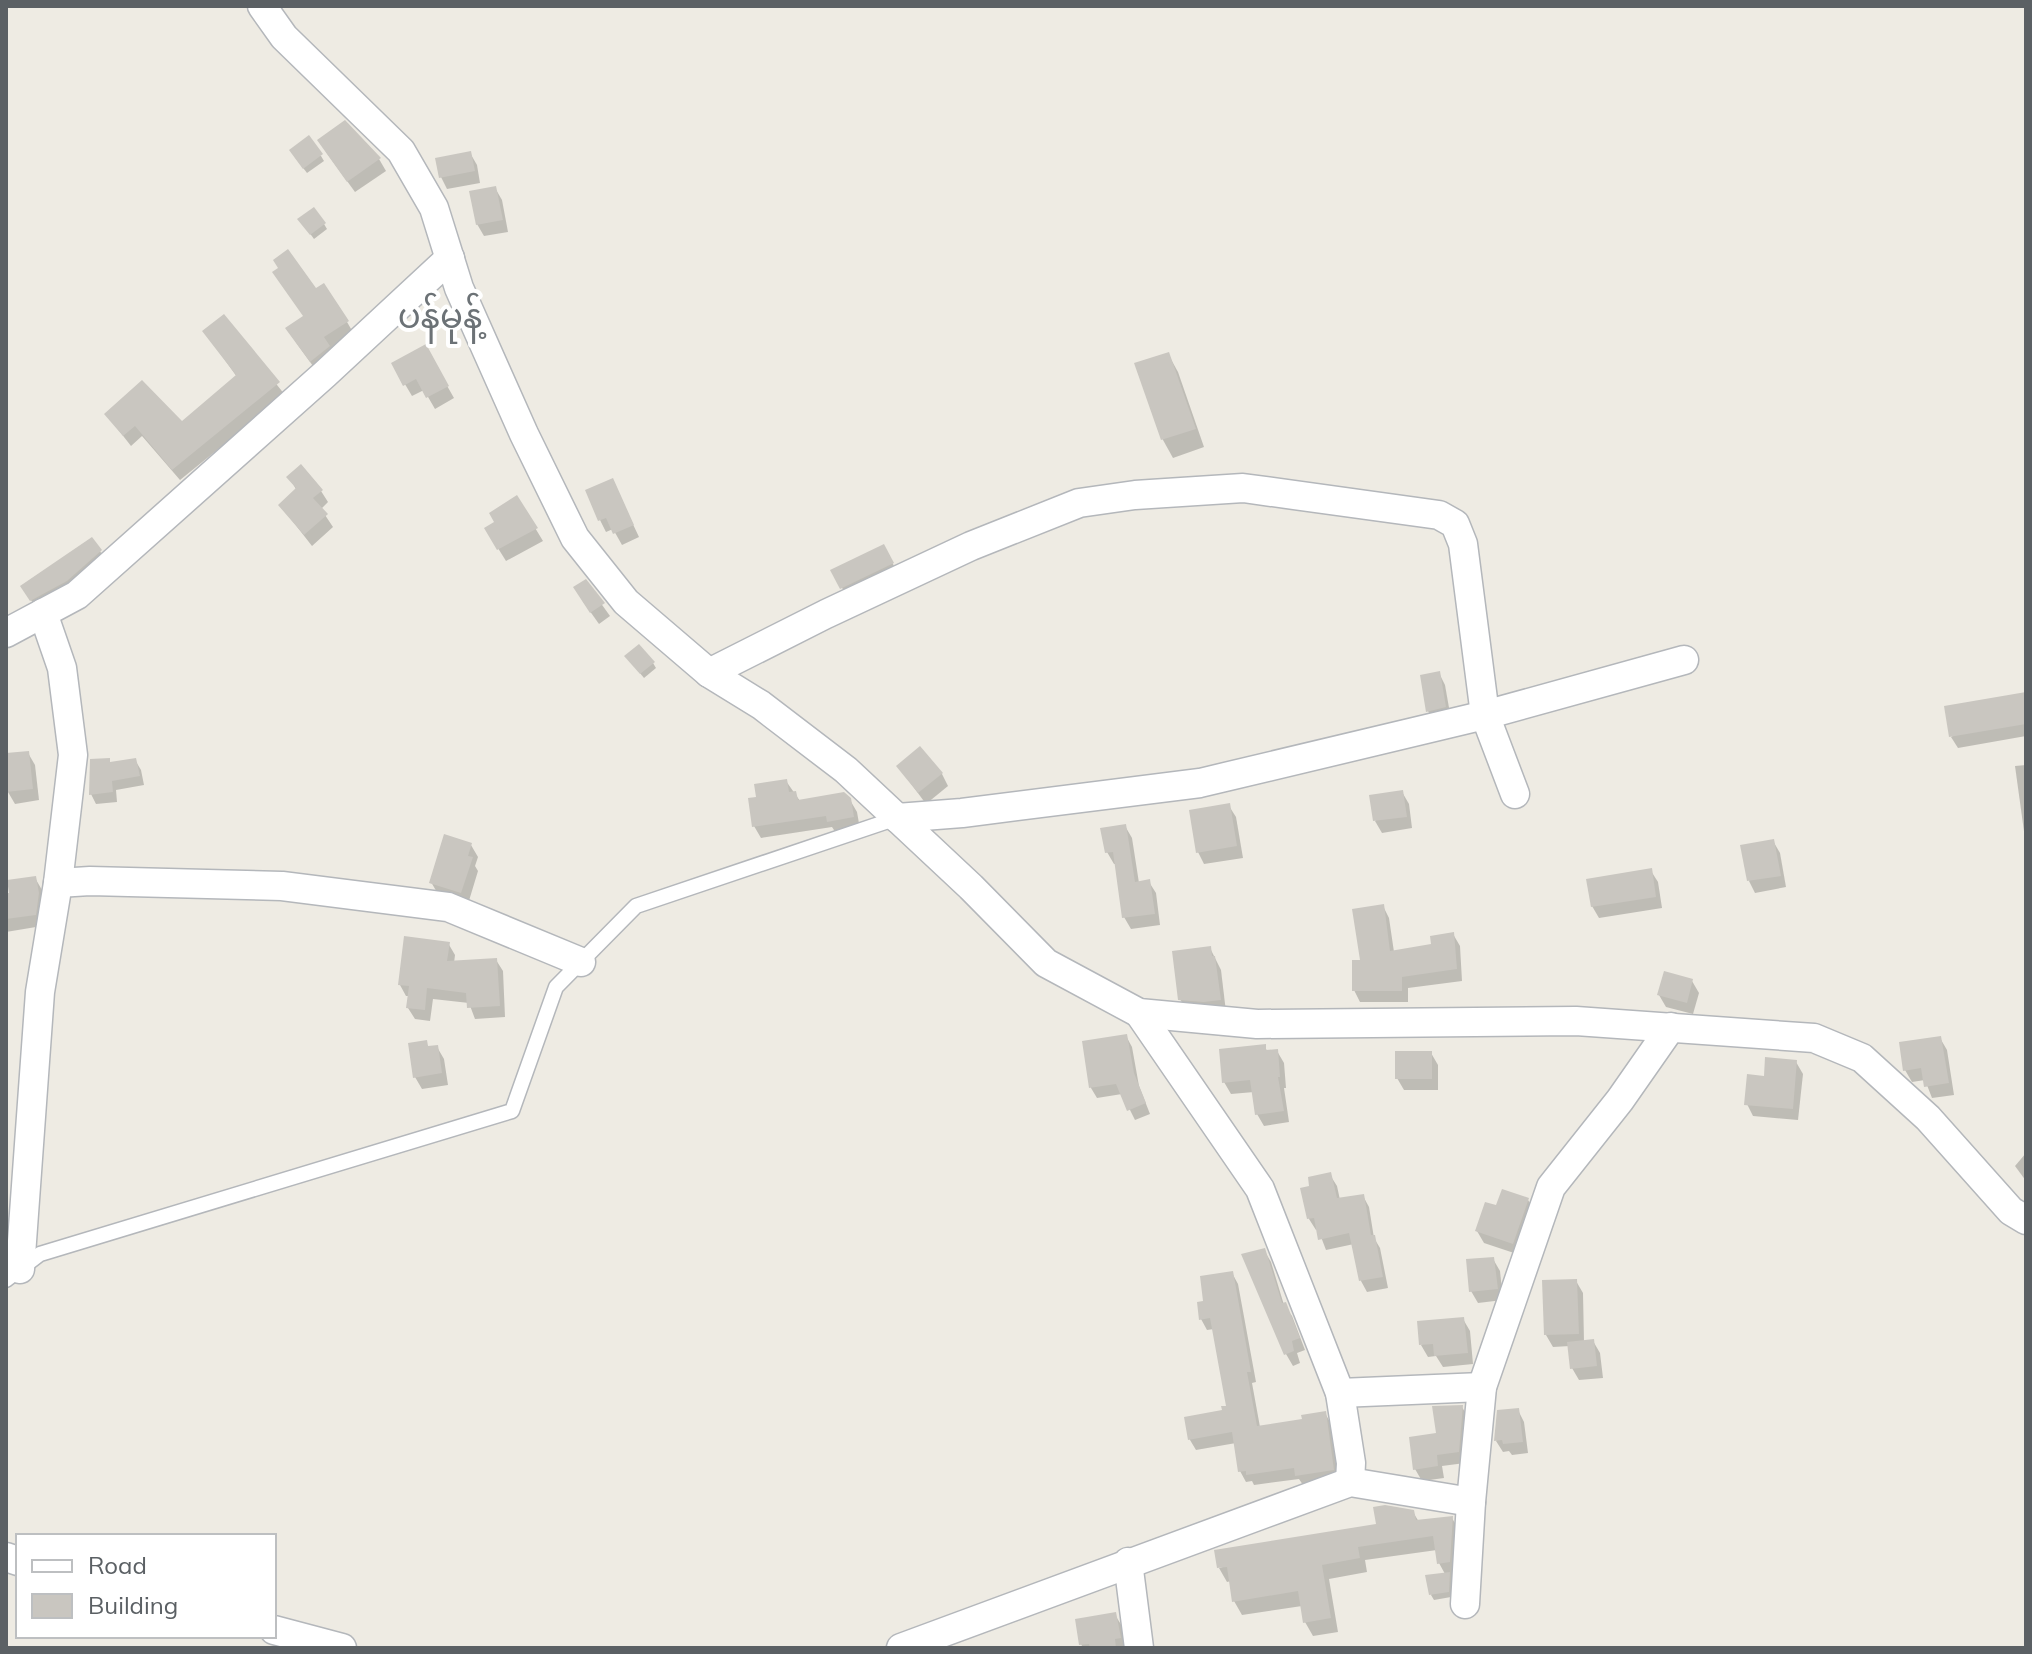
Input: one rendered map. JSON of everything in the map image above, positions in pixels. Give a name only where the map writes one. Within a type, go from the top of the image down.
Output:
[{"type":"street","points":[[262,6],[284,37],[401,151],[434,208],[459,288],[524,434],[575,538],[626,602],[709,673],[761,705],[834,761],[971,887],[1046,963],[1139,1013],[1257,1024],[1576,1021],[1814,1038],[1862,1058],[1928,1118],[2011,1211],[2026,1220]]},
{"type":"street","points":[[6,633],[77,595],[163,521],[450,258]]},
{"type":"street","points":[[709,673],[971,546],[1079,503],[1135,495],[1243,488],[1439,515],[1455,524],[1463,544],[1485,715],[1515,794]]},
{"type":"street","points":[[13,1274],[40,992],[58,883],[73,755],[62,668],[43,613]]},
{"type":"street","points":[[897,818],[962,813],[1200,783],[1485,715],[1684,660]]},
{"type":"street","points":[[58,883],[90,881],[282,886],[448,907],[581,962]]},
{"type":"street","points":[[1139,1013],[1260,1189],[1340,1393],[1351,1463],[1350,1482]]},
{"type":"street","points":[[1465,1604],[1482,1387],[1551,1187],[1620,1100],[1671,1027]]},
{"type":"street","points":[[1340,1393],[1482,1387]]},
{"type":"street","points":[[901,1648],[1350,1482],[1471,1502]]},
{"type":"street","points":[[1128,1562],[1139,1648]]},
{"type":"street","points":[[276,1631],[342,1648]]},
{"type":"lane","points":[[13,1274],[40,1254],[512,1111],[556,987],[636,906],[897,818]]},
{"type":"building","points":[[345,120],[381,158],[347,182],[317,140]]},
{"type":"building","points":[[309,135],[323,154],[303,169],[289,150]]},
{"type":"building","points":[[471,151],[475,171],[439,178],[435,158]]},
{"type":"building","points":[[496,186],[503,220],[476,225],[469,191]]},
{"type":"building","points":[[314,207],[326,223],[310,235],[297,219]]},
{"type":"building","points":[[288,249],[316,288],[324,283],[349,321],[324,337],[330,346],[310,362],[285,328],[303,316],[272,272],[278,268],[273,260]]},
{"type":"building","points":[[224,314],[280,382],[172,470],[135,426],[123,436],[104,414],[142,380],[182,421],[236,375],[202,331]]},
{"type":"building","points":[[426,344],[449,386],[426,398],[416,379],[403,386],[391,363]]},
{"type":"building","points":[[1169,352],[1196,429],[1161,440],[1134,363]]},
{"type":"building","points":[[301,464],[323,490],[313,498],[328,514],[304,535],[278,505],[296,488],[286,477]]},
{"type":"building","points":[[613,478],[634,525],[613,534],[606,518],[598,521],[585,490]]},
{"type":"building","points":[[517,495],[538,528],[497,550],[484,528],[494,522],[489,513]]},
{"type":"building","points":[[92,537],[102,550],[67,581],[30,601],[20,586]]},
{"type":"building","points":[[884,544],[894,563],[840,589],[830,570]]},
{"type":"building","points":[[586,579],[605,603],[590,613],[573,587]]},
{"type":"building","points":[[639,644],[655,662],[640,674],[624,656]]},
{"type":"building","points":[[1440,671],[1446,707],[1426,712],[1420,675]]},
{"type":"building","points":[[2026,692],[2026,724],[1949,737],[1944,706]]},
{"type":"building","points":[[920,746],[943,773],[918,793],[896,766]]},
{"type":"building","points":[[29,751],[33,789],[6,792],[6,753]]},
{"type":"building","points":[[110,758],[110,762],[136,758],[140,776],[112,781],[113,792],[89,795],[90,759]]},
{"type":"building","points":[[787,779],[789,792],[796,791],[798,800],[844,792],[851,798],[854,817],[827,822],[826,816],[752,827],[748,798],[756,797],[754,784]]},
{"type":"building","points":[[1403,790],[1407,817],[1373,821],[1369,795]]},
{"type":"building","points":[[1230,803],[1237,846],[1196,853],[1189,810]]},
{"type":"building","points":[[1126,824],[1135,882],[1150,879],[1155,914],[1122,918],[1113,852],[1105,853],[1100,828]]},
{"type":"building","points":[[444,834],[472,843],[468,856],[473,857],[461,893],[429,883]]},
{"type":"building","points":[[1774,839],[1781,876],[1747,881],[1740,845]]},
{"type":"building","points":[[1652,868],[1656,897],[1591,907],[1586,879]]},
{"type":"building","points":[[36,876],[39,893],[36,915],[6,919],[7,880]]},
{"type":"building","points":[[1384,904],[1390,951],[1431,944],[1430,936],[1454,932],[1457,969],[1402,977],[1402,991],[1352,991],[1352,960],[1360,960],[1352,909]]},
{"type":"building","points":[[404,936],[450,942],[447,961],[497,958],[500,1006],[467,1008],[466,993],[427,988],[425,1010],[406,1008],[409,986],[398,985]]},
{"type":"building","points":[[1211,946],[1221,1000],[1178,1000],[1172,951]]},
{"type":"building","points":[[1664,971],[1693,979],[1687,1003],[1657,995]]},
{"type":"building","points":[[1127,1034],[1134,1073],[1146,1103],[1127,1111],[1116,1084],[1089,1088],[1082,1041]]},
{"type":"building","points":[[1941,1036],[1949,1083],[1924,1087],[1921,1068],[1903,1071],[1899,1042]]},
{"type":"building","points":[[427,1040],[428,1046],[438,1045],[442,1073],[413,1078],[408,1043]]},
{"type":"building","points":[[1266,1044],[1266,1050],[1278,1049],[1278,1077],[1284,1111],[1255,1115],[1250,1080],[1222,1083],[1219,1049]]},
{"type":"building","points":[[1395,1051],[1432,1051],[1432,1079],[1395,1079]]},
{"type":"building","points":[[1765,1057],[1797,1060],[1793,1109],[1744,1105],[1747,1074],[1764,1076]]},
{"type":"building","points":[[1331,1172],[1337,1198],[1364,1194],[1383,1277],[1359,1281],[1349,1233],[1318,1240],[1314,1218],[1307,1219],[1300,1188],[1309,1186],[1308,1177]]},
{"type":"building","points":[[1502,1189],[1529,1198],[1513,1244],[1475,1231],[1485,1202],[1496,1205]]},
{"type":"building","points":[[1265,1248],[1282,1303],[1286,1302],[1300,1338],[1292,1341],[1294,1351],[1284,1355],[1241,1254]]},
{"type":"building","points":[[1494,1257],[1498,1289],[1469,1292],[1466,1259]]},
{"type":"building","points":[[1233,1271],[1257,1426],[1302,1419],[1301,1415],[1326,1411],[1334,1470],[1295,1476],[1294,1468],[1246,1475],[1246,1471],[1238,1472],[1232,1432],[1188,1440],[1184,1417],[1222,1410],[1221,1406],[1226,1406],[1210,1318],[1199,1320],[1197,1302],[1203,1301],[1200,1276]]},
{"type":"building","points":[[1577,1279],[1579,1334],[1544,1335],[1542,1280]]},
{"type":"building","points":[[1464,1317],[1468,1353],[1434,1356],[1433,1344],[1419,1345],[1417,1321]]},
{"type":"building","points":[[1594,1339],[1597,1366],[1570,1369],[1567,1342]]},
{"type":"building","points":[[1463,1405],[1459,1452],[1437,1455],[1438,1466],[1413,1470],[1409,1437],[1436,1433],[1432,1406]]},
{"type":"building","points":[[1519,1408],[1523,1442],[1503,1444],[1502,1440],[1494,1441],[1497,1410]]},
{"type":"building","points":[[1385,1505],[1414,1510],[1416,1520],[1453,1516],[1450,1562],[1437,1564],[1433,1536],[1358,1547],[1360,1558],[1322,1565],[1331,1618],[1303,1623],[1298,1591],[1232,1602],[1227,1567],[1217,1568],[1214,1550],[1376,1524],[1373,1507]]},
{"type":"building","points":[[1450,1572],[1449,1592],[1429,1595],[1425,1575]]},
{"type":"building","points":[[1116,1612],[1121,1638],[1115,1639],[1116,1648],[1079,1645],[1075,1619]]},
{"type":"district","name":"ပန်မုန့်","points":[[440,316]]}]
